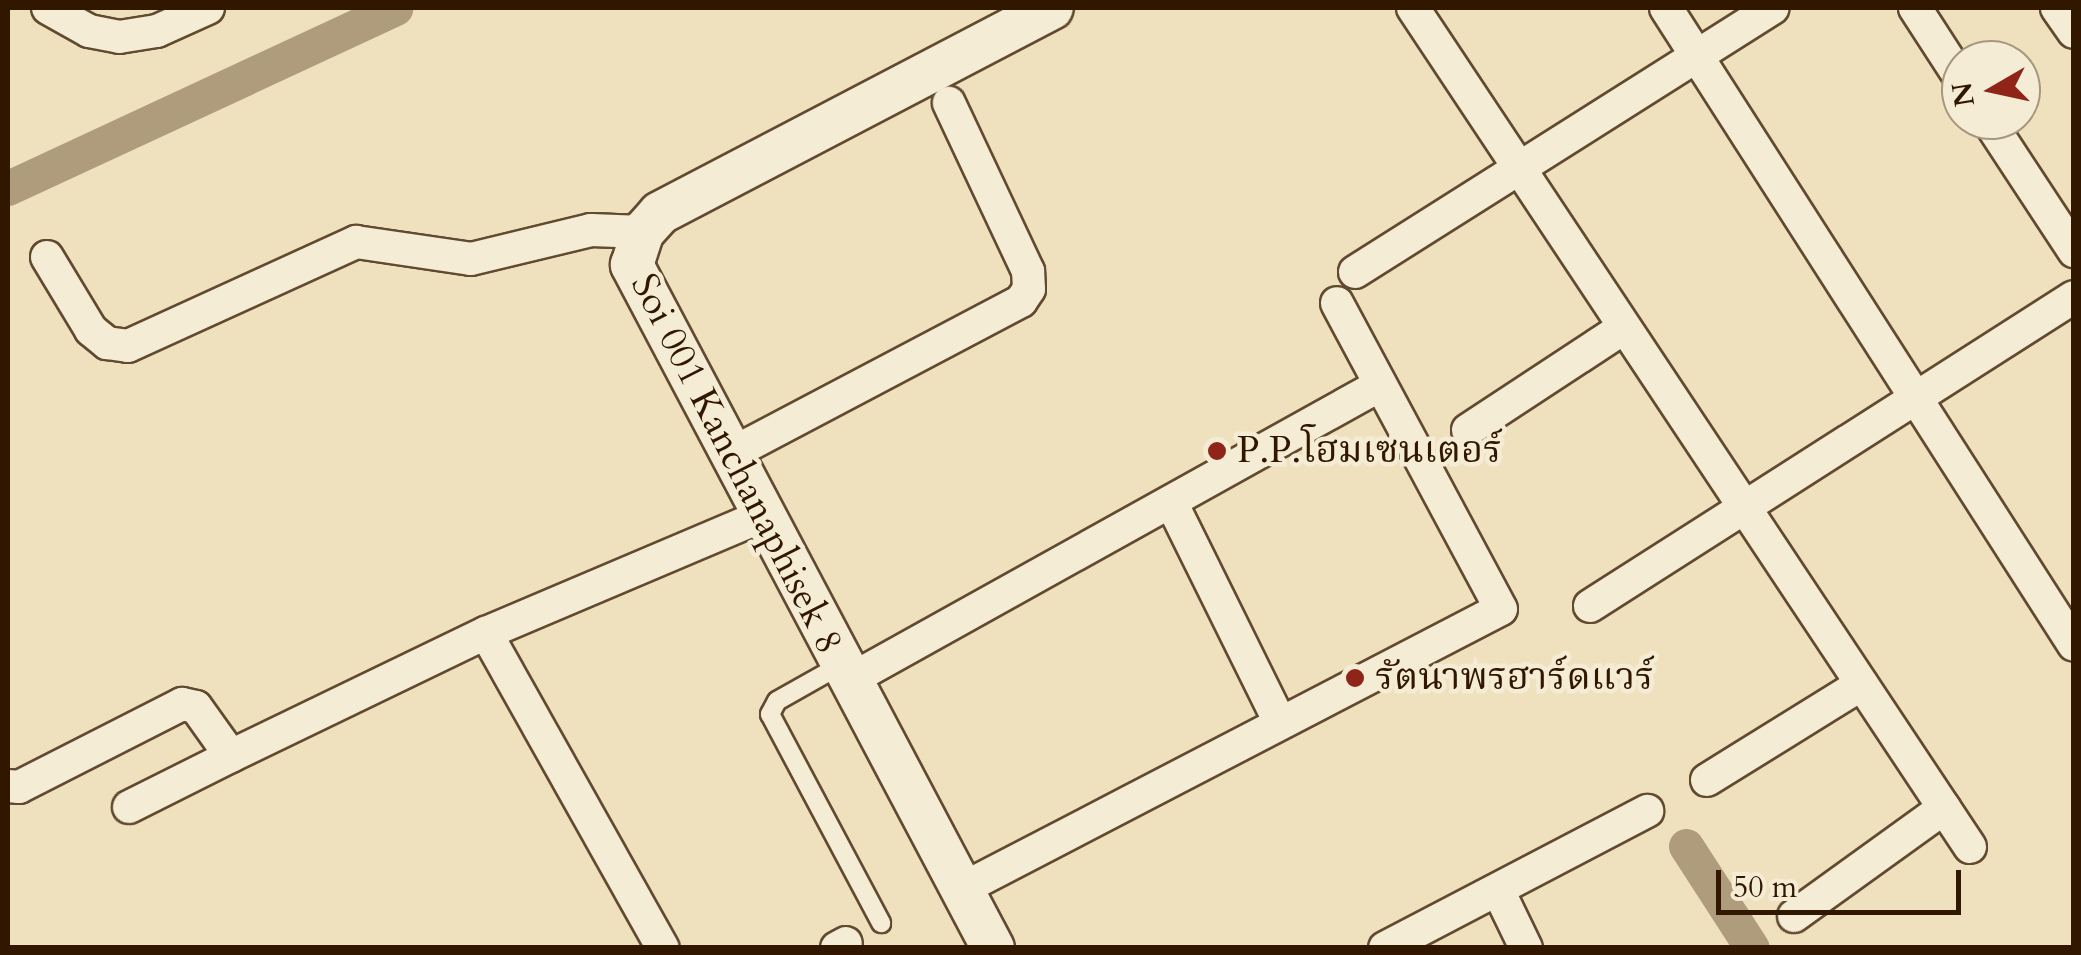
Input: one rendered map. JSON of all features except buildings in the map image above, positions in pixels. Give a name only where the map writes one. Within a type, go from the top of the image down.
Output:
[{"type":"street","points":[[48,8],[89,31],[119,37],[157,31],[208,8]]},
{"type":"street","name":"Soi 001 Kanchanaphisek 8","points":[[993,948],[636,282],[632,264],[643,232],[660,213],[1052,8]]},
{"type":"street","points":[[1413,8],[1970,847]]},
{"type":"street","points":[[1666,8],[2074,645]]},
{"type":"street","points":[[1355,272],[1772,8]]},
{"type":"street","points":[[1915,8],[1941,48]]},
{"type":"street","points":[[2057,8],[2074,32]]},
{"type":"street","points":[[729,455],[1021,302],[1028,271],[949,103]]},
{"type":"street","points":[[2001,140],[2074,252]]},
{"type":"street","points":[[46,256],[91,330],[107,343],[128,346],[356,242],[471,259],[591,230],[643,232]]},
{"type":"street","points":[[1590,606],[2074,297]]},
{"type":"street","points":[[962,888],[1501,609],[1338,302]]},
{"type":"street","points":[[1468,430],[1624,328]]},
{"type":"street","points":[[844,674],[1171,502],[1380,385]]},
{"type":"street","points":[[1171,502],[1280,724]]},
{"type":"street","points":[[129,807],[486,633],[760,516]]},
{"type":"street","points":[[486,633],[664,948]]},
{"type":"street","points":[[1706,780],[1862,684]]},
{"type":"street","points":[[8,786],[20,788],[182,704],[196,707],[232,756]]},
{"type":"street","points":[[1794,916],[1944,808]]},
{"type":"street","points":[[1385,948],[1646,811]]},
{"type":"street","points":[[1498,890],[1526,948]]},
{"type":"lane","points":[[844,674],[777,701],[770,714],[881,924]]},
{"type":"waterway","points":[[8,188],[395,8]]},
{"type":"waterway","points":[[1686,846],[1752,948]]},
{"type":"place","name":"P.P.โฮมเซนเตอร์","points":[[1217,451]]},
{"type":"place","name":"รัตนาพรฮาร์ดแวร์","points":[[1355,678]]}]
